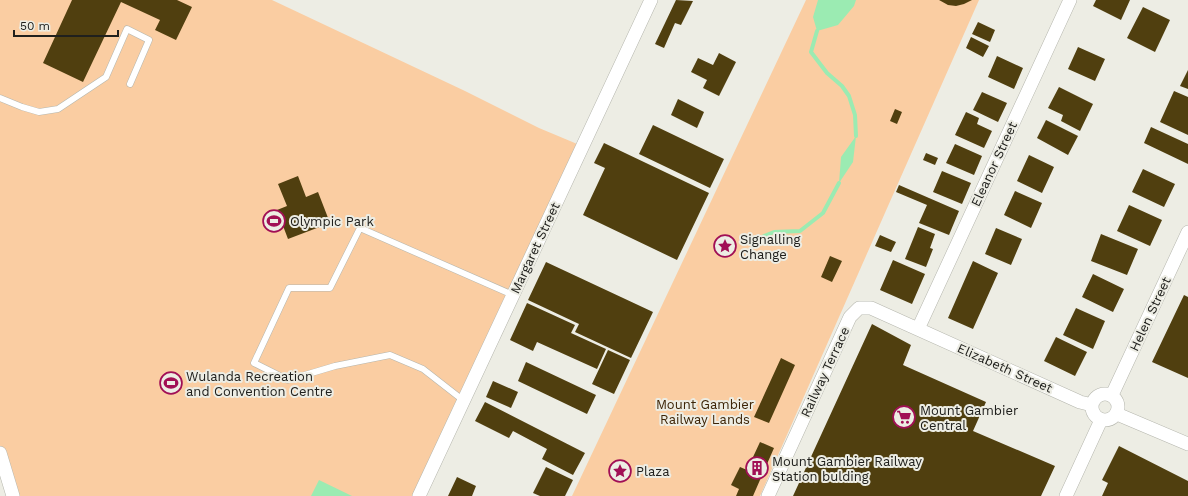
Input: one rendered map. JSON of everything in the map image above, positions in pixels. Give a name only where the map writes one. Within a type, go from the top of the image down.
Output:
[{"type":"street","name":"Margaret Street","points":[[419,496],[651,0]]},
{"type":"street","name":"Eleanor Street","points":[[918,329],[1070,0]]},
{"type":"street","name":"Helen Street","points":[[1112,395],[1188,232]]},
{"type":"street","name":"Railway Terrace","points":[[768,496],[850,316],[860,308],[871,308],[918,329]]},
{"type":"street","name":"Elizabeth Street","points":[[918,329],[1080,402],[1092,405]]},
{"type":"street","points":[[1108,394],[1112,395],[1118,402],[1119,410],[1110,420],[1101,420],[1093,413],[1092,405],[1093,401],[1099,395],[1108,394]]},
{"type":"street","points":[[1117,414],[1188,444]]},
{"type":"street","points":[[1066,496],[1101,420]]},
{"type":"street","points":[[0,453],[2,469],[13,496]]},
{"type":"lane","points":[[0,98],[39,112],[58,109],[106,76],[127,30],[149,40],[130,84]]},
{"type":"lane","points":[[464,401],[423,369],[390,355],[335,366],[288,380],[254,363],[289,288],[330,288],[360,228],[512,295]]},
{"type":"green space","name":"Olympic Park","points":[[0,0],[272,0],[465,91],[539,128],[582,146],[419,496],[13,496],[0,453]]},
{"type":"green space","name":"Mount Gambier Railway Lands","points":[[806,0],[979,0],[760,496],[572,496]]},
{"type":"shaded area","points":[[818,0],[856,0],[854,6],[838,25],[817,31],[813,17]]},
{"type":"shaded area","points":[[856,136],[853,162],[839,183],[841,157]]},
{"type":"shaded area","points":[[319,480],[352,496],[311,496]]},
{"type":"building","points":[[72,0],[177,0],[192,7],[176,40],[155,30],[160,20],[121,2],[83,82],[43,63]]},
{"type":"building","points":[[676,0],[693,1],[681,25],[675,23],[664,48],[655,44]]},
{"type":"building","points":[[939,0],[972,0],[956,6],[948,5]]},
{"type":"building","points":[[1096,0],[1130,0],[1121,20],[1093,6]]},
{"type":"building","points":[[1143,7],[1170,20],[1155,52],[1127,38]]},
{"type":"building","points":[[978,22],[995,30],[990,42],[972,34]]},
{"type":"building","points":[[971,37],[989,46],[983,57],[966,48]]},
{"type":"building","points":[[1078,47],[1105,59],[1095,81],[1068,69]]},
{"type":"building","points":[[719,53],[736,62],[719,96],[703,88],[707,80],[691,72],[698,58],[713,65]]},
{"type":"building","points":[[997,56],[1023,68],[1014,89],[988,77]]},
{"type":"building","points":[[1188,70],[1188,89],[1180,86]]},
{"type":"building","points":[[1059,87],[1093,104],[1080,131],[1061,121],[1063,115],[1048,108]]},
{"type":"building","points":[[1174,91],[1188,97],[1188,135],[1160,122]]},
{"type":"building","points":[[982,92],[1007,103],[998,122],[973,110]]},
{"type":"building","points":[[678,99],[704,112],[697,128],[671,115]]},
{"type":"building","points":[[895,109],[902,112],[897,124],[890,121]]},
{"type":"building","points":[[966,112],[979,118],[977,124],[992,131],[984,148],[955,135]]},
{"type":"building","points":[[1046,120],[1078,136],[1068,155],[1037,138]]},
{"type":"building","points":[[653,125],[724,159],[710,188],[639,154]]},
{"type":"building","points":[[1151,127],[1188,144],[1188,164],[1144,143]]},
{"type":"building","points":[[604,143],[709,193],[677,260],[583,215],[605,168],[594,163]]},
{"type":"building","points":[[955,144],[982,156],[974,175],[946,163]]},
{"type":"building","points":[[926,153],[938,158],[935,165],[923,160]]},
{"type":"building","points":[[1029,155],[1054,167],[1042,193],[1017,181]]},
{"type":"building","points":[[1143,169],[1175,184],[1164,207],[1132,192]]},
{"type":"building","points":[[942,171],[971,183],[962,204],[933,192]]},
{"type":"building","points":[[298,176],[306,197],[318,192],[330,223],[288,239],[277,210],[287,206],[278,184]]},
{"type":"building","points":[[899,185],[959,211],[949,235],[919,223],[927,205],[896,192]]},
{"type":"building","points":[[1015,191],[1042,203],[1031,228],[1004,215]]},
{"type":"building","points":[[1129,205],[1162,220],[1150,246],[1117,231]]},
{"type":"building","points":[[918,227],[935,234],[930,248],[933,249],[926,267],[905,259]]},
{"type":"building","points":[[996,228],[1022,239],[1011,265],[985,254]]},
{"type":"building","points":[[1101,234],[1138,249],[1127,275],[1091,261]]},
{"type":"building","points":[[880,235],[896,242],[891,252],[875,246]]},
{"type":"building","points":[[830,256],[842,261],[832,282],[821,277]]},
{"type":"building","points":[[893,260],[925,274],[912,304],[880,290]]},
{"type":"building","points":[[973,261],[998,273],[973,329],[948,318]]},
{"type":"building","points":[[546,262],[653,312],[631,358],[575,332],[579,324],[528,300]]},
{"type":"building","points":[[1093,274],[1124,289],[1113,312],[1082,297]]},
{"type":"building","points":[[1184,295],[1188,297],[1188,378],[1152,362]]},
{"type":"building","points":[[527,303],[575,325],[571,333],[606,349],[597,369],[537,342],[533,351],[510,340]]},
{"type":"building","points":[[1076,308],[1105,321],[1093,349],[1063,335]]},
{"type":"building","name":"Mount Gambier Central","points":[[872,324],[911,345],[903,365],[986,402],[973,431],[1055,466],[1041,496],[793,496]]},
{"type":"building","points":[[1056,337],[1087,352],[1075,376],[1044,361]]},
{"type":"building","points":[[608,350],[630,360],[614,394],[592,384]]},
{"type":"building","points":[[781,358],[795,365],[769,423],[754,417]]},
{"type":"building","points":[[526,362],[596,395],[587,414],[518,381]]},
{"type":"building","points":[[493,381],[518,392],[511,408],[486,397]]},
{"type":"building","points":[[485,402],[585,453],[573,475],[542,459],[547,449],[513,431],[509,438],[475,421]]},
{"type":"building","name":"Mount Gambier Railway Station bulding","points":[[760,442],[774,448],[753,496],[736,496],[739,489],[731,485],[740,467],[747,470]]},
{"type":"building","points":[[1119,446],[1188,481],[1188,496],[1102,496],[1108,483],[1102,480]]},
{"type":"building","points":[[546,467],[573,480],[565,496],[540,496],[533,493]]},
{"type":"building","points":[[457,477],[476,486],[472,496],[448,496]]},
{"type":"waterway","points":[[817,31],[811,52],[827,73],[842,86],[849,96],[855,115],[856,136]]},
{"type":"waterway","points":[[757,239],[774,232],[800,231],[823,213],[839,183]]},
{"type":"place","name":"Olympic Park","points":[[274,221]]},
{"type":"place","name":"Signalling Change","points":[[725,246]]},
{"type":"place","name":"Wulanda Recreation and Convention Centre","points":[[171,383]]},
{"type":"place","name":"Mount Gambier Central","points":[[904,417]]},
{"type":"place","name":"Mount Gambier Railway Station bulding","points":[[757,468]]},
{"type":"place","name":"Plaza","points":[[620,471]]}]
